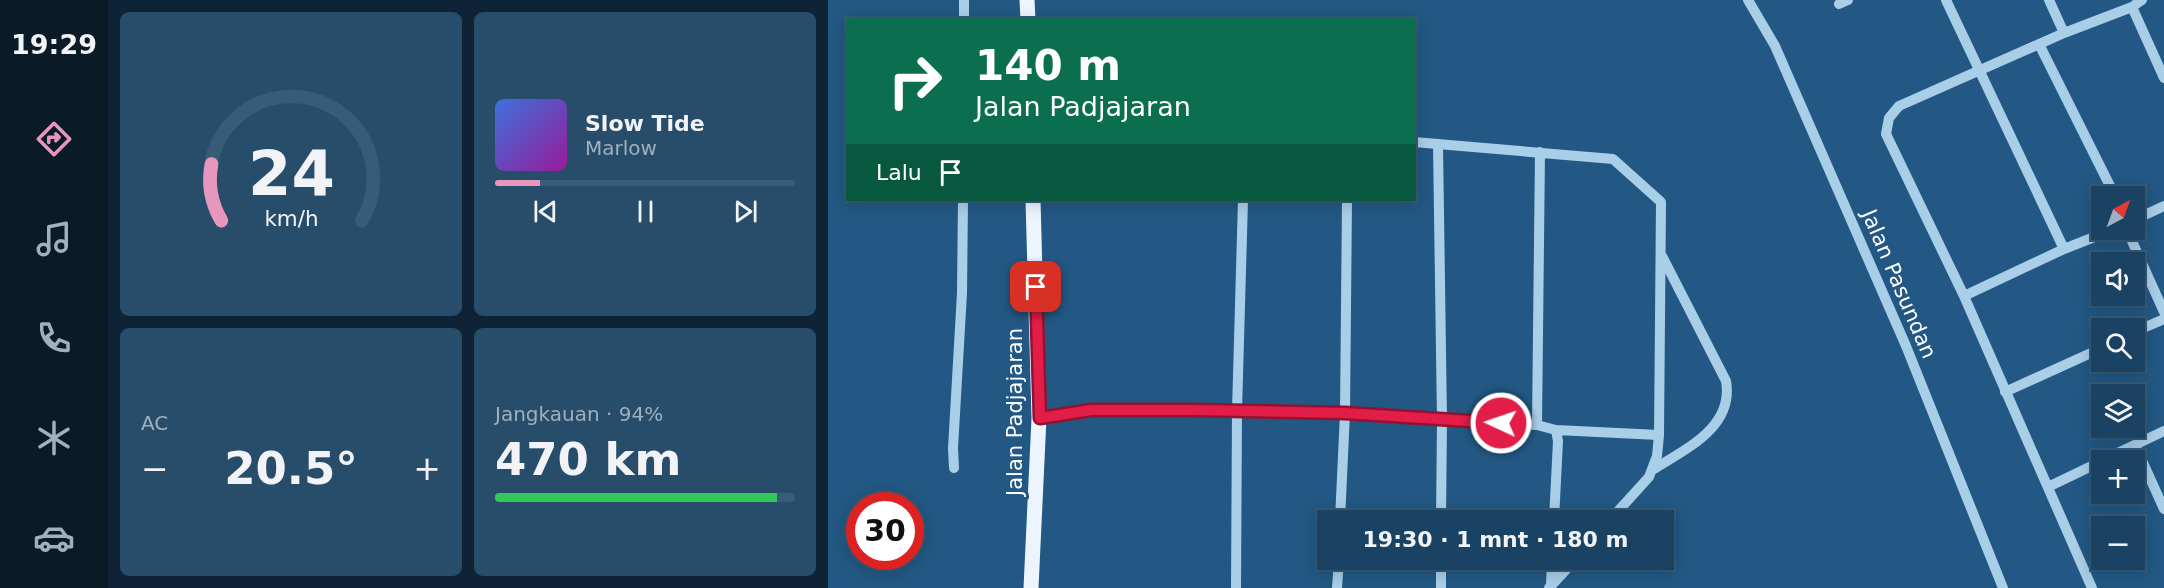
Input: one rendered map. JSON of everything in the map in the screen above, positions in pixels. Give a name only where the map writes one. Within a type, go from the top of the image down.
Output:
[{"type":"main road","points":[[1027,0],[1028,18]]},
{"type":"main road","name":"Jalan Padjajaran","points":[[1031,588],[1040,418],[1033,201]]},
{"type":"street","points":[[964,0],[964,18]]},
{"type":"street","name":"Jalan Pasundan","points":[[1748,0],[1775,46],[1901,335],[2003,588]]},
{"type":"street","points":[[1946,0],[2064,249]]},
{"type":"street","points":[[2049,0],[2064,33]]},
{"type":"street","points":[[2092,588],[1964,296],[1886,134],[1889,118],[1899,106],[2064,33],[2132,7],[2142,0]]},
{"type":"street","points":[[2132,7],[2164,78]]},
{"type":"street","points":[[2039,44],[2110,186]]},
{"type":"street","points":[[1416,142],[1613,159],[1661,202],[1659,435],[1654,469],[1619,510]]},
{"type":"street","points":[[1438,144],[1441,510]]},
{"type":"street","points":[[1538,425],[1540,153]]},
{"type":"street","points":[[954,468],[953,448],[962,293],[963,201]]},
{"type":"street","points":[[1236,588],[1237,411],[1243,201]]},
{"type":"street","points":[[1340,510],[1345,413],[1347,201]]},
{"type":"street","points":[[2145,215],[2164,206]]},
{"type":"street","points":[[1964,296],[2091,238]]},
{"type":"street","points":[[2132,240],[2164,312]]},
{"type":"street","points":[[1654,469],[1707,435],[1726,407],[1728,393],[1726,381],[1660,253]]},
{"type":"street","points":[[2145,327],[2164,319]]},
{"type":"street","points":[[2005,392],[2091,353]]},
{"type":"street","points":[[1040,418],[1091,410],[1345,413],[1538,425],[1556,430],[1659,435]]},
{"type":"street","points":[[1555,510],[1558,441],[1556,430]]},
{"type":"street","points":[[2125,450],[2164,432]]},
{"type":"street","points":[[2136,445],[2164,509]]},
{"type":"street","points":[[2048,487],[2091,466]]},
{"type":"street","points":[[1337,588],[1338,570]]},
{"type":"street","points":[[1441,570],[1441,588]]},
{"type":"street","points":[[1550,587],[1551,570]]},
{"type":"street","points":[[1550,587],[1566,570]]},
{"type":"route","points":[[1036,287],[1040,418],[1091,410],[1193,410],[1345,413],[1501,423]]}]
